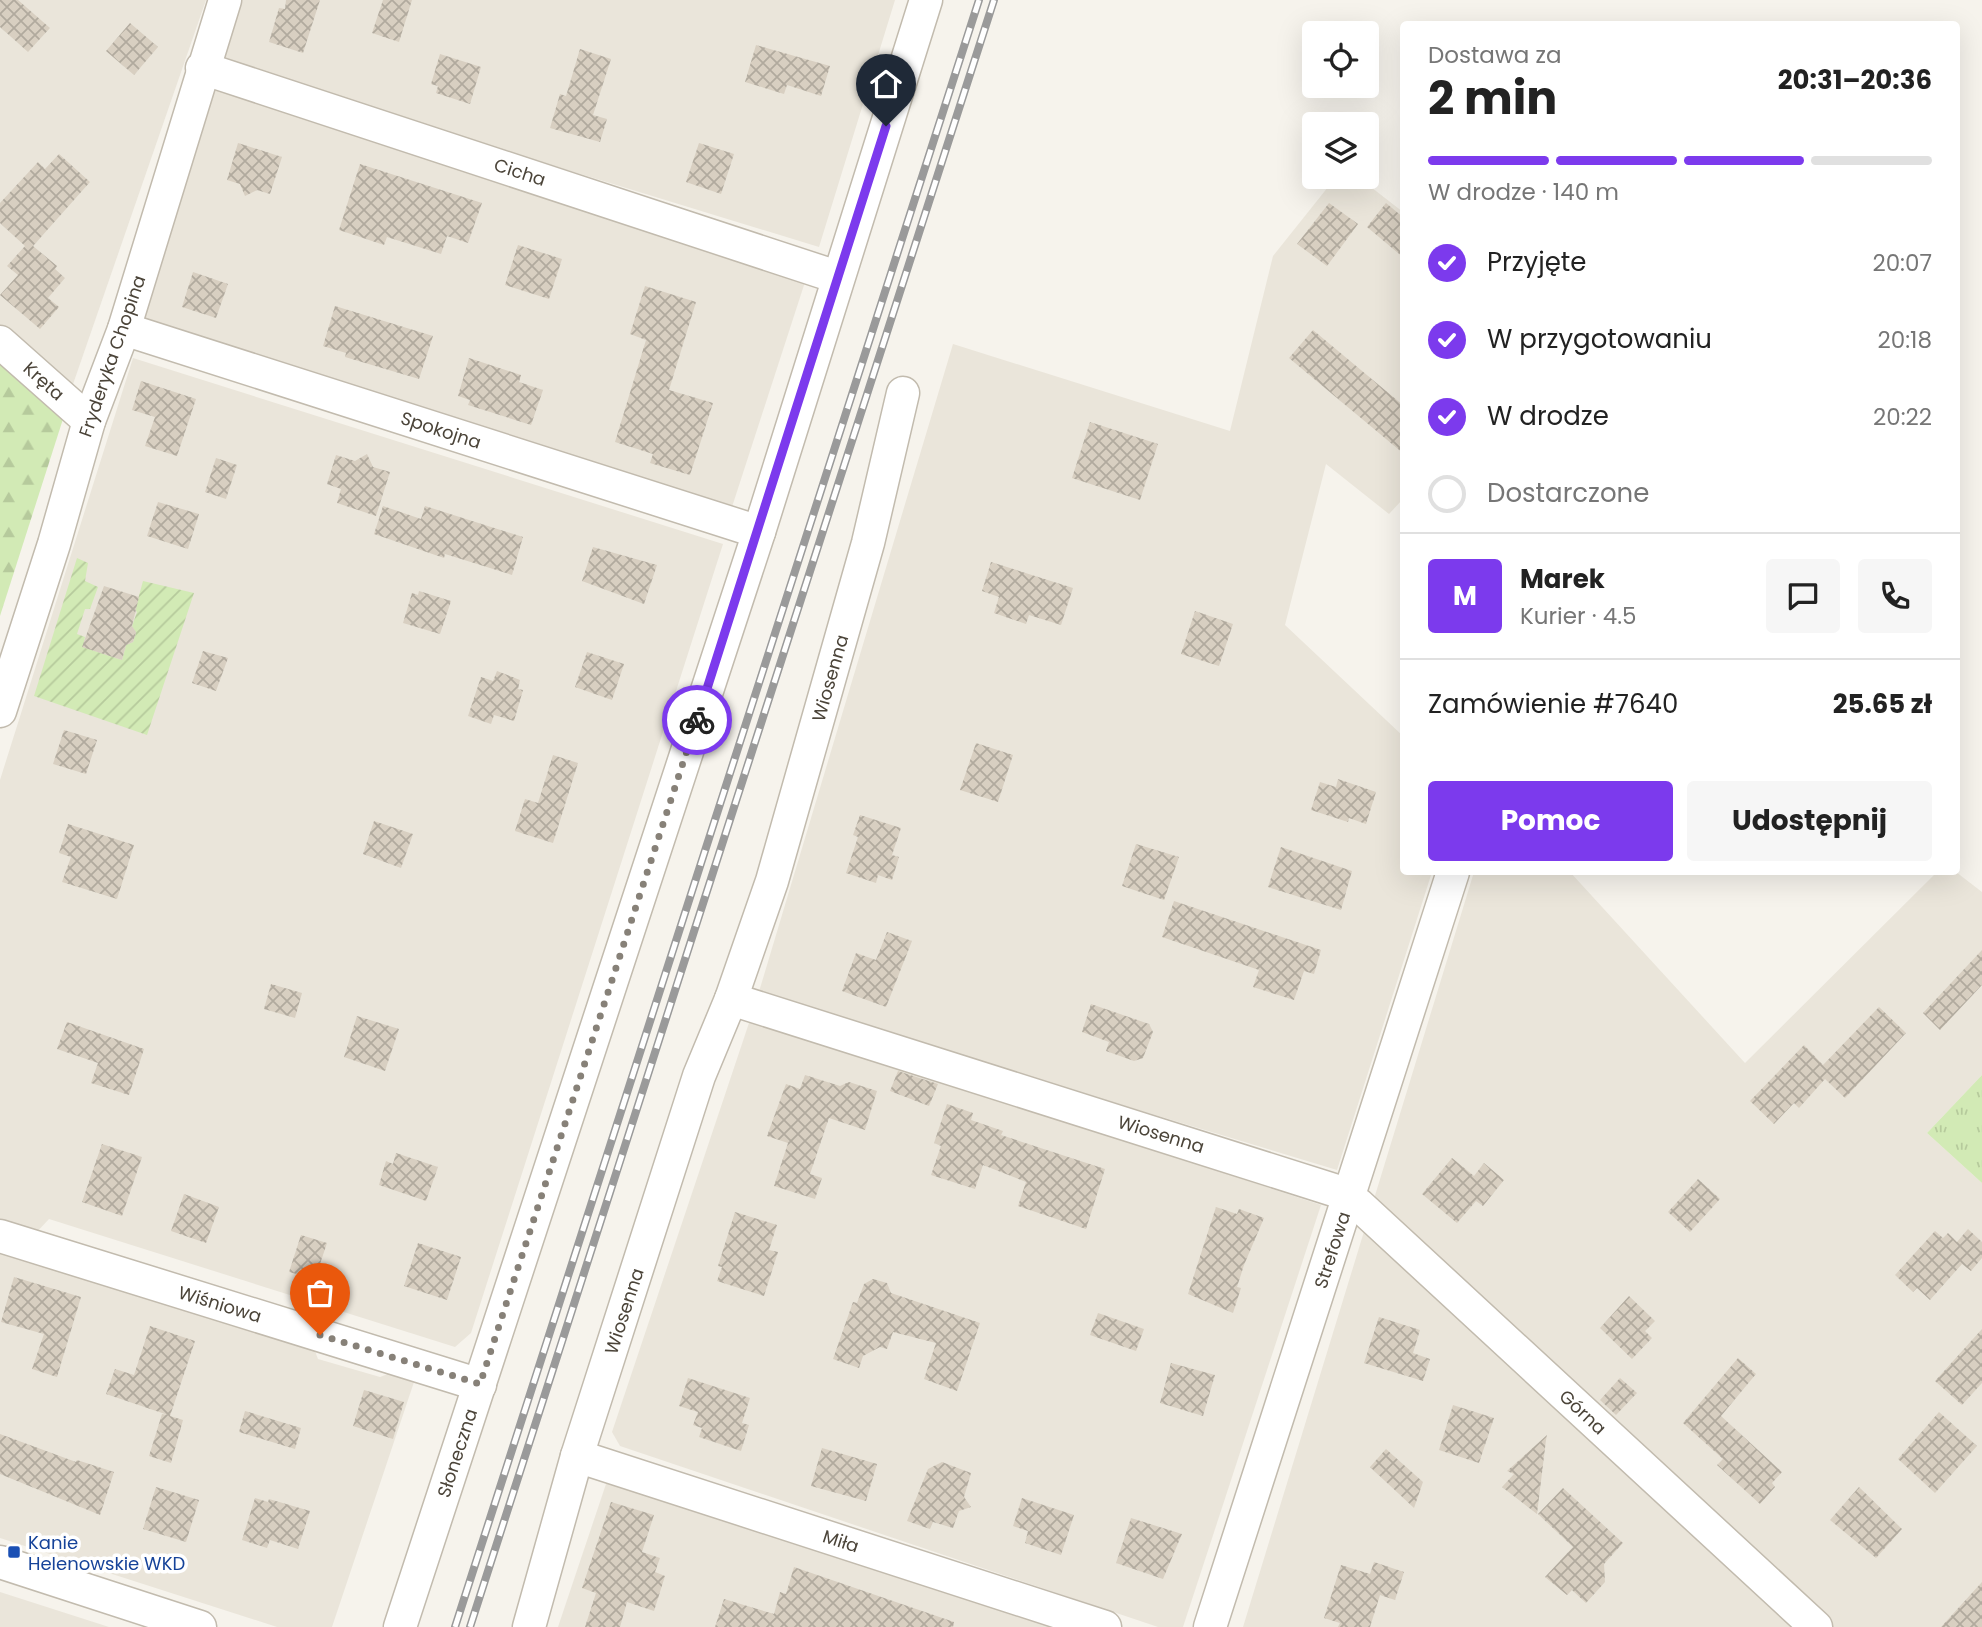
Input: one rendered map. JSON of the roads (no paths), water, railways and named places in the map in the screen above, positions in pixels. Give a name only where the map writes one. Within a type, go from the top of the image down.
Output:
[{"type":"street","name":"Fryderyka Chopina","points":[[0,711],[54,544],[89,421],[124,329],[225,0]]},
{"type":"street","name":"Słoneczna","points":[[400,1627],[759,532],[836,277],[926,0]]},
{"type":"street","name":"Cicha","points":[[202,68],[836,277]]},
{"type":"street","name":"Spokojna","points":[[124,329],[759,532]]},
{"type":"street","name":"Kręta","points":[[0,342],[89,421]]},
{"type":"street","name":"Wiosenna","points":[[528,1627],[578,1456],[699,1076],[731,999],[772,881],[861,569],[903,393]]},
{"type":"street","name":"Strefowa","points":[[1210,1627],[1451,875]]},
{"type":"street","name":"Wiosenna","points":[[731,999],[1332,1188],[1349,1198]]},
{"type":"street","name":"Górna","points":[[1349,1198],[1816,1627]]},
{"type":"street","name":"Wiśniowa","points":[[0,1236],[480,1384]]},
{"type":"street","name":"Miła","points":[[578,1456],[1105,1627]]},
{"type":"street","points":[[0,1562],[200,1627]]},
{"type":"railway","points":[[455,1627],[979,0]]},
{"type":"railway","points":[[470,1627],[994,0]]},
{"type":"place","name":"Kanie Helenowskie WKD","points":[[14,1552]]}]
